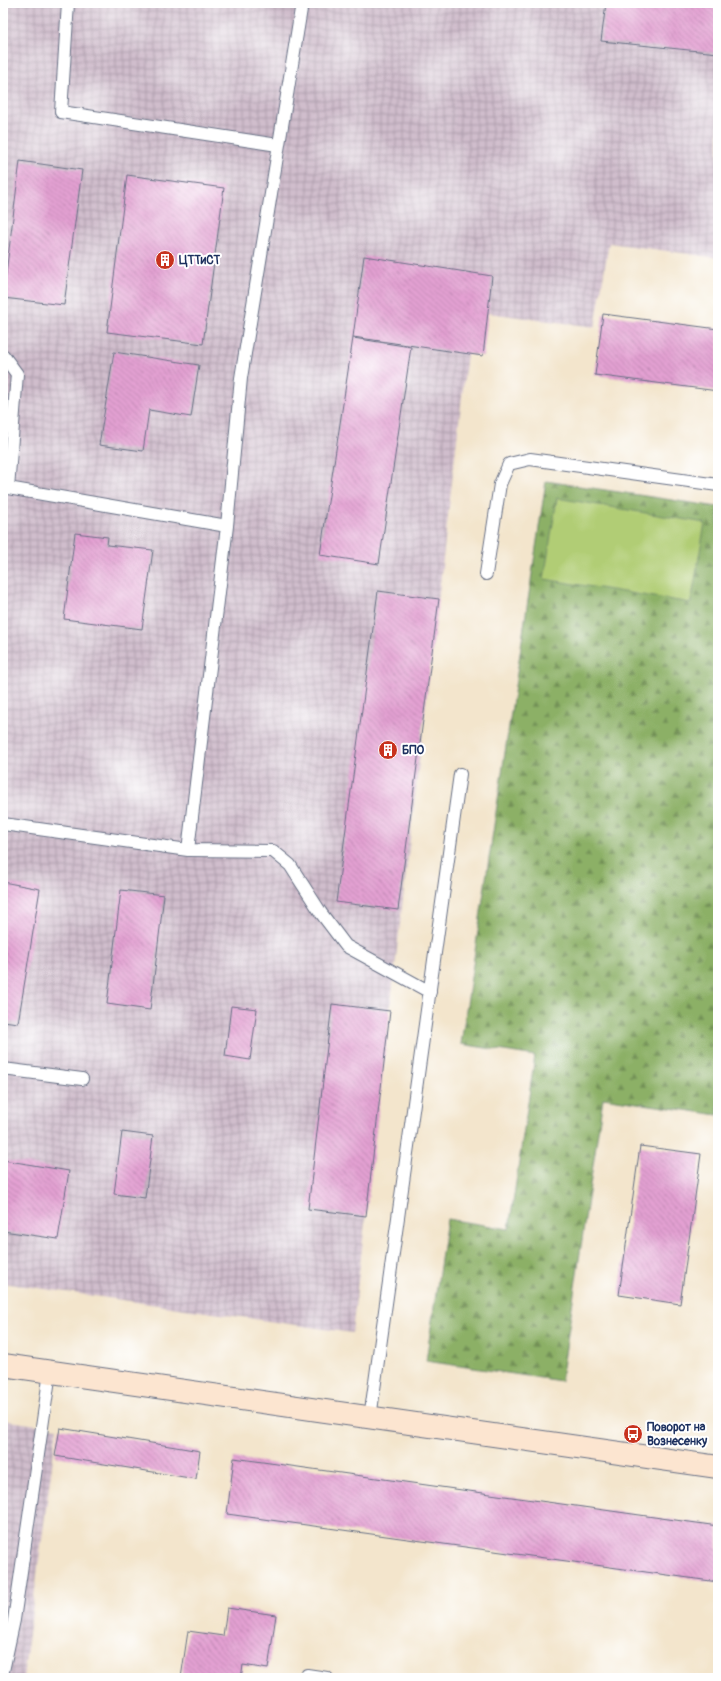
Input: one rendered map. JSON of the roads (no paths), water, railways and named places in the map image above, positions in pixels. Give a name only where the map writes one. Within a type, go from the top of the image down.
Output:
[{"type":"street","points":[[3,1365],[718,1467]]},
{"type":"lane","points":[[68,3],[61,112],[278,144]]},
{"type":"lane","points":[[188,850],[228,526],[241,378],[302,3]]},
{"type":"lane","points":[[3,355],[17,374],[8,488],[228,526]]},
{"type":"lane","points":[[486,574],[500,484],[509,464],[530,459],[718,485]]},
{"type":"lane","points":[[370,1418],[460,774]]},
{"type":"lane","points":[[3,824],[188,850],[273,851],[290,865],[321,913],[346,946],[430,992]]},
{"type":"lane","points":[[3,1069],[82,1079]]},
{"type":"lane","points":[[3,1671],[14,1620],[50,1372]]},
{"type":"lane","points":[[305,1678],[307,1675],[327,1678]]},
{"type":"place","name":"ЦТТиСТ","points":[[165,260]]},
{"type":"place","name":"БПО","points":[[388,750]]},
{"type":"place","name":"Поворот на Вознесенку","points":[[633,1434]]}]
